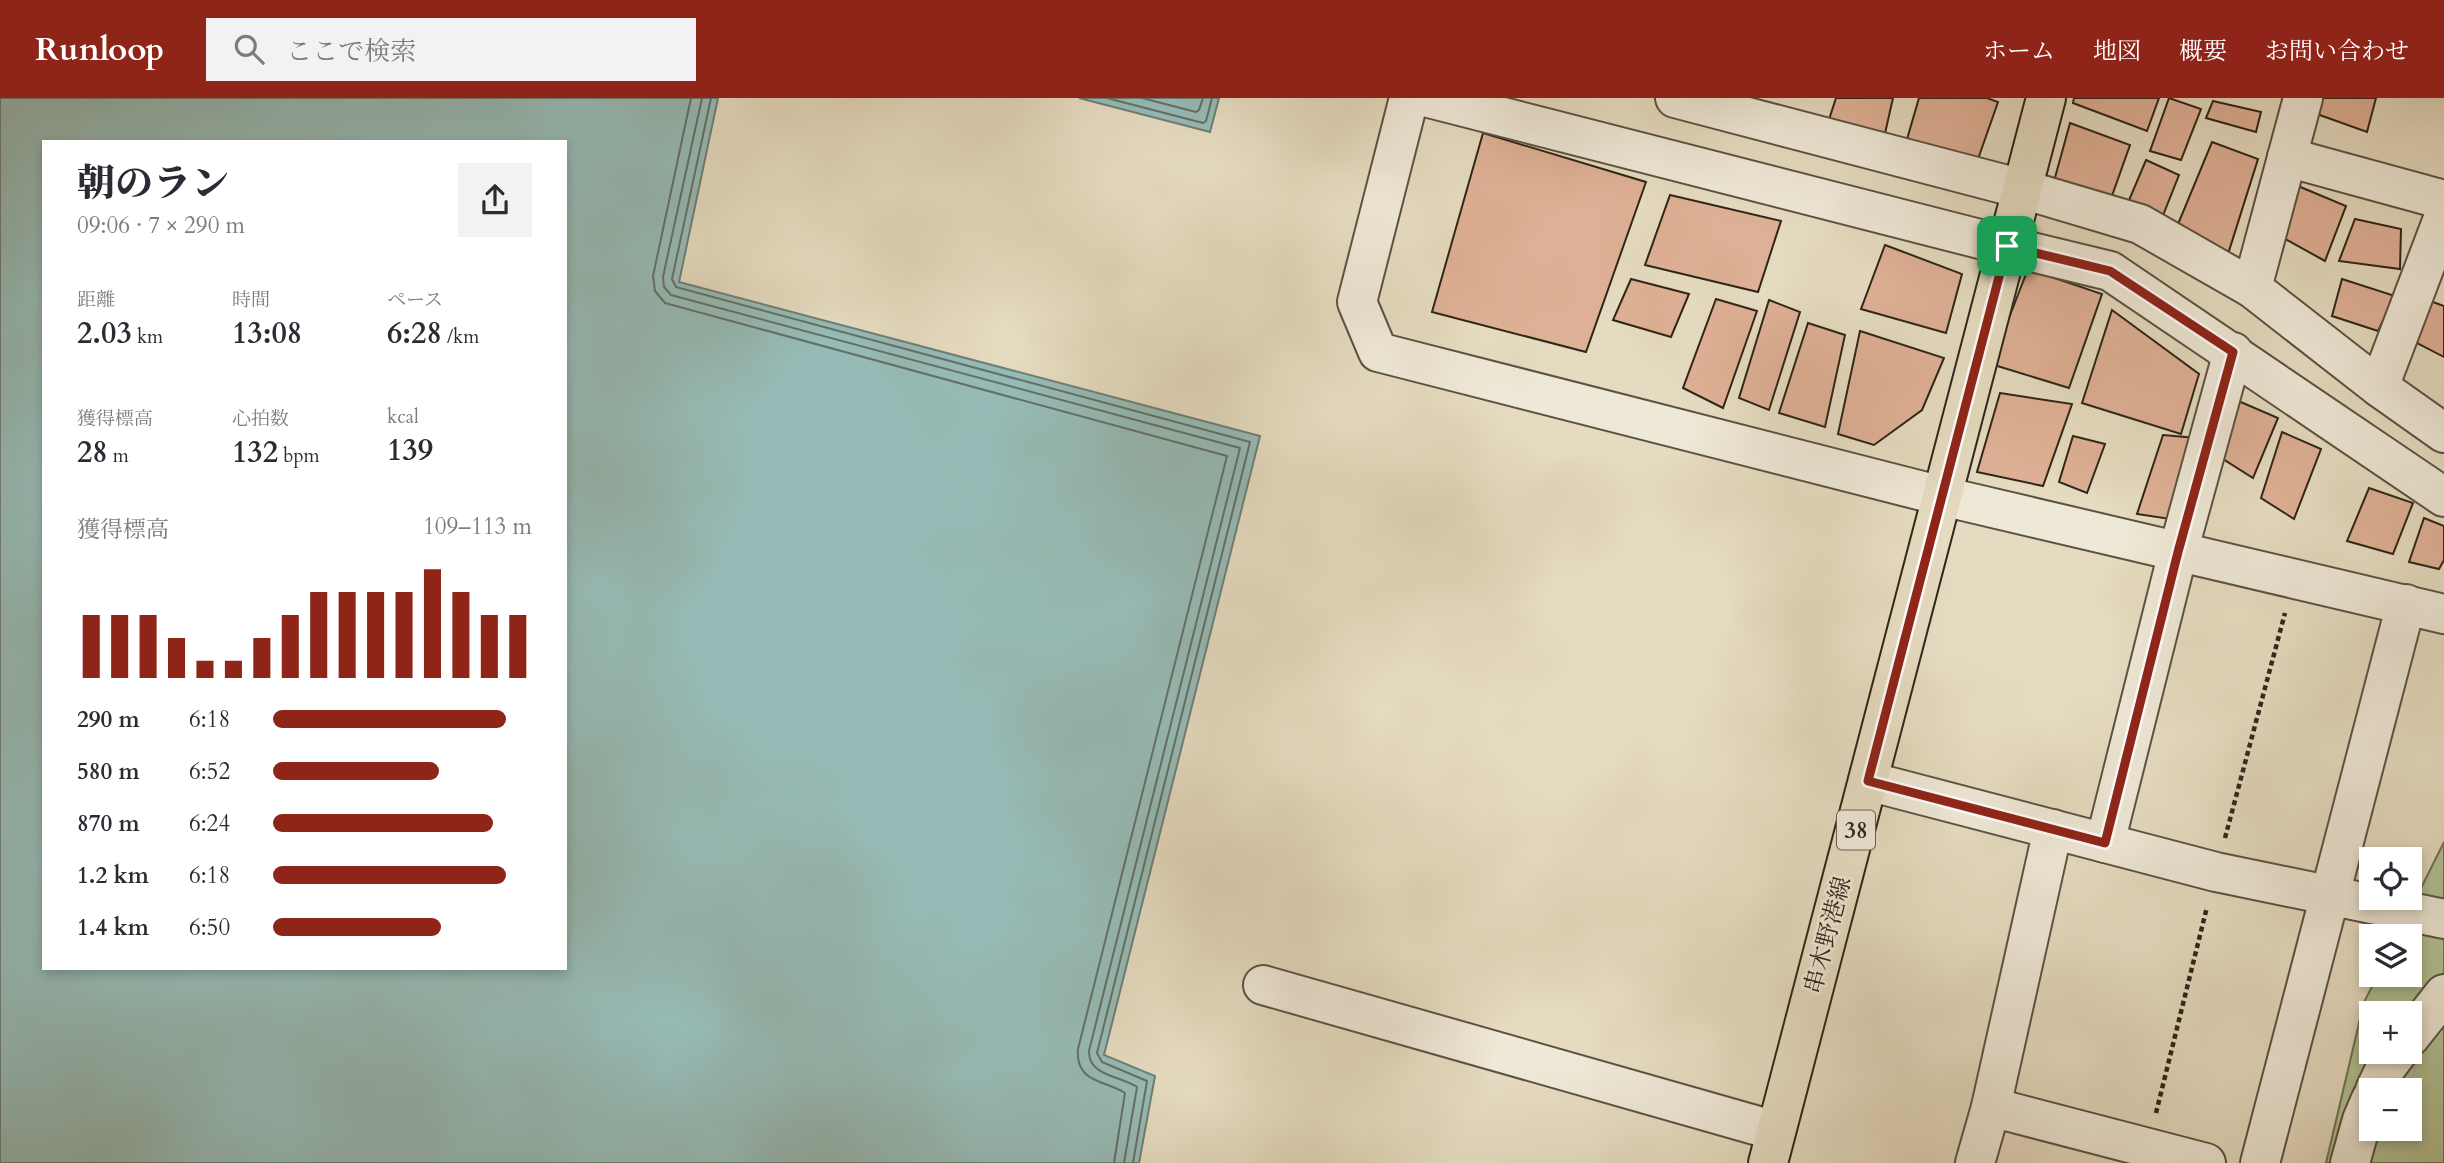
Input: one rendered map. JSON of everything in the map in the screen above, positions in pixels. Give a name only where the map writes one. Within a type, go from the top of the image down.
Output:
[{"type":"main road","name":"串木野港線","points":[[1772,1147],[2046,98]]},
{"type":"street","points":[[1409,98],[1357,302],[1378,352],[1942,496],[2444,614]]},
{"type":"street","points":[[1429,98],[2110,271],[2444,497]]},
{"type":"street","points":[[1675,98],[2022,189],[2140,224],[2252,288],[2379,387],[2444,433]]},
{"type":"street","points":[[2252,288],[2303,98]]},
{"type":"street","points":[[2287,157],[2444,200]]},
{"type":"street","points":[[2379,387],[2444,216]]},
{"type":"street","points":[[2105,843],[2178,552],[2233,352]]},
{"type":"street","points":[[2260,1163],[2406,604]]},
{"type":"street","points":[[1868,781],[2216,872],[2444,919]]},
{"type":"street","points":[[1975,1163],[1991,1107],[2053,829]]},
{"type":"street","points":[[1263,985],[1772,1147]]},
{"type":"street","points":[[2422,1022],[2444,994]]},
{"type":"street","points":[[1991,1107],[2206,1163]]},
{"type":"street","points":[[2350,1163],[2359,1131]]},
{"type":"green space","points":[[2444,842],[2444,1163],[2326,1163],[2359,1023],[2359,1064],[2422,1064],[2422,1001],[2365,1001],[2372,987],[2422,987],[2422,924],[2403,924],[2410,910],[2422,910],[2422,886]]},
{"type":"water","points":[[0,98],[718,98],[679,282],[1260,436],[1104,1055],[1155,1076],[1139,1163],[0,1163]]},
{"type":"water","points":[[1079,98],[1219,98],[1210,132]]},
{"type":"building","points":[[1836,98],[1893,98],[1881,151],[1823,138]]},
{"type":"building","points":[[1919,98],[1987,98],[1998,102],[1971,179],[1903,153]]},
{"type":"building","points":[[2074,98],[2159,98],[2147,131],[2073,103]]},
{"type":"building","points":[[2169,98],[2201,109],[2181,160],[2150,151]]},
{"type":"building","points":[[2321,98],[2376,98],[2367,132],[2317,114]]},
{"type":"building","points":[[2213,101],[2261,112],[2256,132],[2206,118]]},
{"type":"building","points":[[2070,123],[2130,145],[2108,207],[2053,185]]},
{"type":"building","points":[[1483,133],[1646,182],[1586,352],[1432,312]]},
{"type":"building","points":[[2212,142],[2258,159],[2223,270],[2171,241]]},
{"type":"building","points":[[2146,160],[2179,175],[2158,228],[2124,212]]},
{"type":"building","points":[[2298,186],[2346,206],[2325,261],[2278,235]]},
{"type":"building","points":[[1670,195],[1781,221],[1758,292],[1645,265]]},
{"type":"building","points":[[2355,219],[2401,229],[2400,269],[2339,261]]},
{"type":"building","points":[[1885,245],[1962,274],[1946,333],[1861,309]]},
{"type":"building","points":[[2028,269],[2102,294],[2069,388],[1991,364]]},
{"type":"building","points":[[1631,279],[1689,294],[1671,337],[1613,320]]},
{"type":"building","points":[[2342,279],[2395,296],[2378,331],[2332,316]]},
{"type":"building","points":[[2422,298],[2444,306],[2444,357],[2411,340]]},
{"type":"building","points":[[1716,299],[1757,311],[1723,408],[1683,388]]},
{"type":"building","points":[[1769,300],[1800,312],[1769,410],[1739,398]]},
{"type":"building","points":[[2112,310],[2199,374],[2181,434],[2082,403]]},
{"type":"building","points":[[1808,323],[1845,335],[1825,427],[1779,413]]},
{"type":"building","points":[[1860,331],[1944,358],[1922,410],[1874,445],[1838,434]]},
{"type":"building","points":[[2000,393],[2072,404],[2043,486],[1977,472]]},
{"type":"building","points":[[2236,400],[2278,418],[2253,478],[2212,452]]},
{"type":"building","points":[[2282,432],[2321,449],[2294,519],[2261,498]]},
{"type":"building","points":[[2163,435],[2197,438],[2170,519],[2137,514]]},
{"type":"building","points":[[2073,436],[2105,444],[2087,493],[2059,482]]},
{"type":"building","points":[[2369,488],[2413,503],[2393,554],[2347,541]]},
{"type":"building","points":[[2424,518],[2444,526],[2444,560],[2439,569],[2409,562]]},
{"type":"route","points":[[2007,246],[2110,271],[2233,352],[2178,552],[2105,843],[1868,781],[2007,246]]}]
